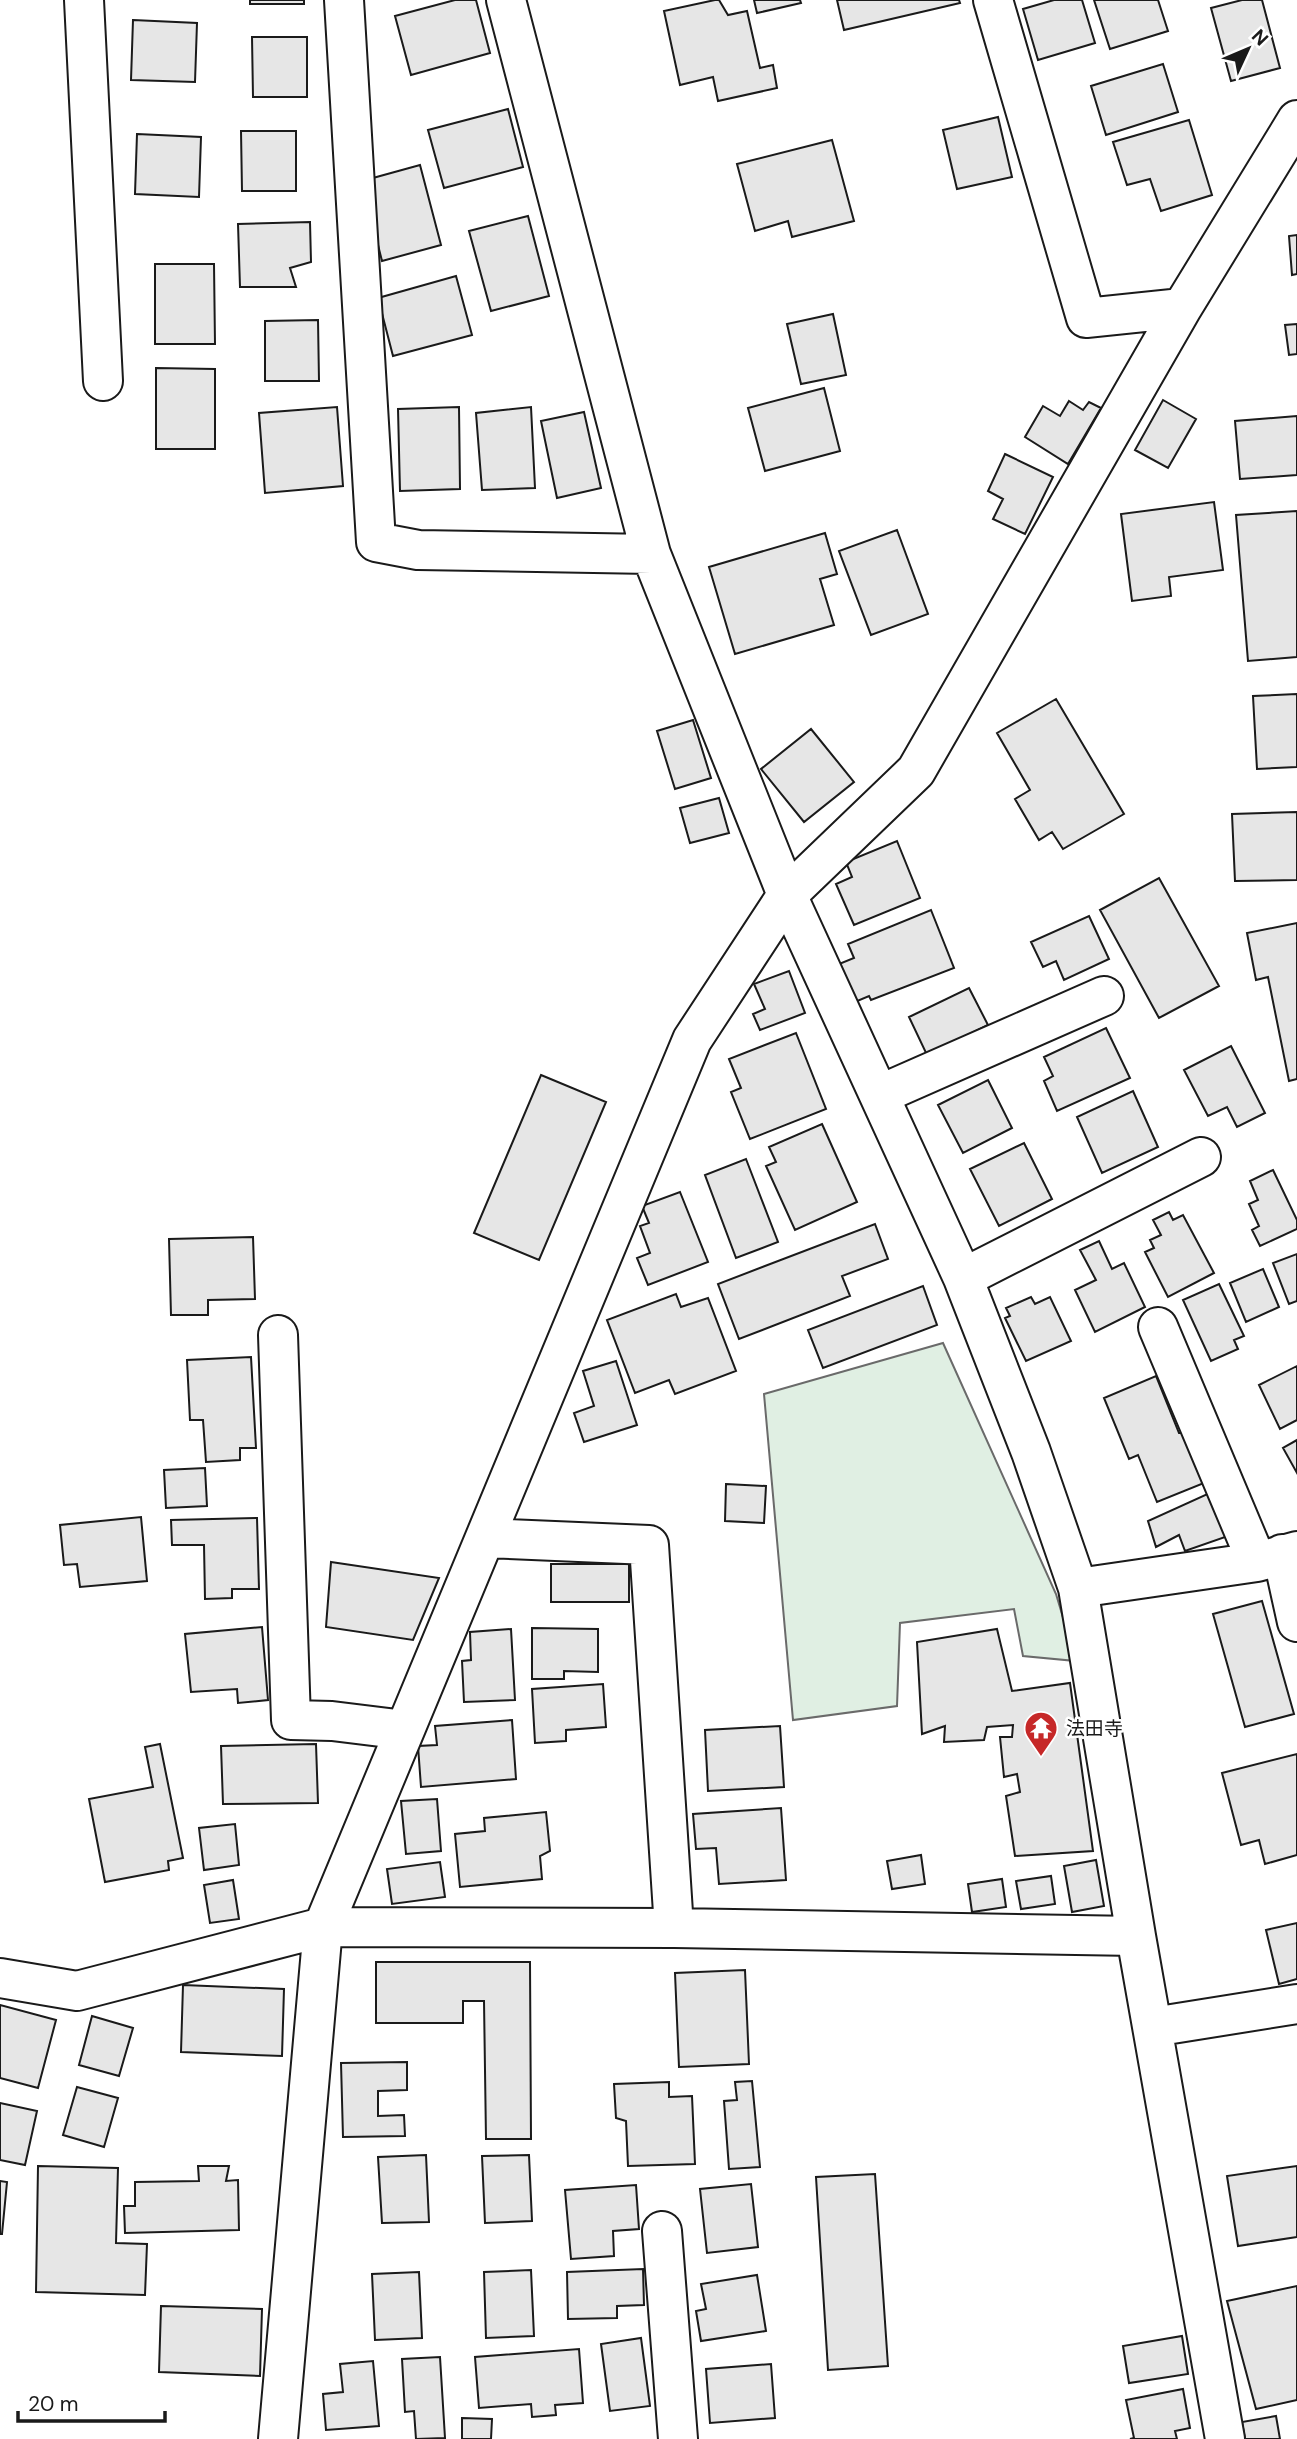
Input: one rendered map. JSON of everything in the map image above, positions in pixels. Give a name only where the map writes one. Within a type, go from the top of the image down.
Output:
[{"type":"street","points":[[84,0],[103,381]]},
{"type":"street","points":[[344,0],[376,542],[418,550],[651,554]]},
{"type":"street","points":[[506,0],[651,554],[787,895],[963,1278],[1031,1452],[1078,1588],[1225,2439]]},
{"type":"street","points":[[993,0],[1086,318],[1182,308]]},
{"type":"street","points":[[278,2439],[323,1927],[692,1040],[787,895],[916,771],[1182,308],[1297,120]]},
{"type":"street","points":[[879,1095],[1104,996]]},
{"type":"street","points":[[963,1278],[1201,1157]]},
{"type":"street","points":[[1158,1327],[1278,1556],[1297,1622]]},
{"type":"street","points":[[278,1335],[291,1720],[332,1721],[405,1730]]},
{"type":"street","points":[[485,1538],[649,1545],[674,1928]]},
{"type":"street","points":[[1078,1588],[1278,1556]]},
{"type":"street","points":[[0,1978],[77,1992],[323,1927],[674,1928],[1136,1936]]},
{"type":"street","points":[[1153,2027],[1297,2004]]},
{"type":"street","points":[[662,2231],[678,2439]]},
{"type":"green space","points":[[943,1343],[1056,1594],[1076,1661],[1023,1656],[1014,1609],[900,1623],[897,1706],[793,1720],[764,1394]]},
{"type":"building","points":[[250,0],[304,0],[304,4],[250,4]]},
{"type":"building","points":[[455,0],[476,0],[490,53],[411,75],[395,16]]},
{"type":"building","points":[[719,0],[728,15],[747,11],[760,68],[773,65],[777,88],[718,101],[713,77],[680,85],[664,11]]},
{"type":"building","points":[[754,0],[800,0],[801,3],[757,13]]},
{"type":"building","points":[[837,0],[959,0],[960,3],[844,30]]},
{"type":"building","points":[[1054,0],[1082,0],[1095,43],[1038,60],[1023,9]]},
{"type":"building","points":[[1094,0],[1158,0],[1168,31],[1110,49]]},
{"type":"building","points":[[1242,0],[1262,0],[1280,68],[1231,81],[1211,8]]},
{"type":"building","points":[[133,20],[197,23],[195,82],[131,80]]},
{"type":"building","points":[[252,37],[307,37],[307,97],[253,97]]},
{"type":"building","points":[[1163,64],[1178,112],[1106,135],[1091,86]]},
{"type":"building","points":[[508,109],[523,167],[444,188],[428,130]]},
{"type":"building","points":[[998,117],[1012,177],[957,189],[943,130]]},
{"type":"building","points":[[1189,120],[1212,195],[1161,211],[1150,179],[1127,185],[1113,142]]},
{"type":"building","points":[[241,131],[296,131],[296,191],[242,191]]},
{"type":"building","points":[[137,134],[201,137],[199,197],[135,194]]},
{"type":"building","points":[[832,140],[854,221],[792,237],[788,221],[755,231],[737,164]]},
{"type":"building","points":[[420,165],[441,245],[382,261],[362,181]]},
{"type":"building","points":[[528,216],[549,296],[491,311],[469,231]]},
{"type":"building","points":[[310,222],[311,262],[290,268],[296,287],[240,287],[238,224]]},
{"type":"building","points":[[1297,235],[1297,274],[1292,275],[1289,236]]},
{"type":"building","points":[[155,264],[214,264],[215,344],[155,344]]},
{"type":"building","points":[[456,276],[472,335],[393,356],[378,298]]},
{"type":"building","points":[[833,314],[846,375],[801,384],[787,324]]},
{"type":"building","points":[[318,320],[319,381],[265,381],[265,321]]},
{"type":"building","points":[[1297,324],[1297,354],[1289,355],[1285,325]]},
{"type":"building","points":[[156,368],[215,369],[215,449],[156,449]]},
{"type":"building","points":[[824,388],[840,451],[765,471],[748,408]]},
{"type":"building","points":[[1163,400],[1196,419],[1168,468],[1135,450]]},
{"type":"building","points":[[1069,401],[1083,410],[1089,402],[1101,408],[1068,464],[1025,437],[1043,406],[1060,416]]},
{"type":"building","points":[[337,407],[343,486],[265,493],[259,413]]},
{"type":"building","points":[[459,407],[460,489],[400,491],[398,409]]},
{"type":"building","points":[[531,407],[535,488],[482,490],[476,413]]},
{"type":"building","points":[[584,412],[601,488],[557,498],[541,421]]},
{"type":"building","points":[[1297,416],[1297,475],[1240,479],[1235,421]]},
{"type":"building","points":[[1005,454],[1053,477],[1025,534],[993,519],[1003,499],[988,491]]},
{"type":"building","points":[[1214,502],[1223,570],[1169,577],[1171,596],[1132,601],[1121,514]]},
{"type":"building","points":[[1297,511],[1297,657],[1248,661],[1236,515]]},
{"type":"building","points":[[897,530],[928,614],[871,635],[839,551]]},
{"type":"building","points":[[825,533],[837,574],[820,579],[834,625],[735,654],[709,567]]},
{"type":"building","points":[[1297,694],[1297,767],[1257,769],[1253,696]]},
{"type":"building","points":[[1056,699],[1124,814],[1063,849],[1052,832],[1039,840],[1015,799],[1030,790],[997,733]]},
{"type":"building","points":[[693,720],[711,778],[675,789],[657,731]]},
{"type":"building","points":[[811,729],[854,782],[804,822],[761,769]]},
{"type":"building","points":[[719,798],[729,833],[690,843],[680,808]]},
{"type":"building","points":[[1297,812],[1297,880],[1235,881],[1232,814]]},
{"type":"building","points":[[897,841],[920,898],[854,925],[836,884],[852,877],[846,862]]},
{"type":"building","points":[[1159,878],[1219,986],[1159,1018],[1100,910]]},
{"type":"building","points":[[931,910],[954,968],[871,1000],[869,996],[855,1002],[839,964],[854,958],[848,944]]},
{"type":"building","points":[[1089,916],[1109,959],[1064,980],[1056,961],[1043,967],[1031,942]]},
{"type":"building","points":[[1297,923],[1297,1079],[1289,1081],[1268,977],[1256,980],[1247,933]]},
{"type":"building","points":[[789,971],[805,1013],[760,1030],[753,1014],[765,1009],[754,984]]},
{"type":"building","points":[[969,988],[988,1025],[927,1055],[909,1017]]},
{"type":"building","points":[[1106,1028],[1130,1078],[1057,1111],[1044,1081],[1053,1076],[1044,1057]]},
{"type":"building","points":[[796,1033],[826,1109],[750,1139],[731,1092],[741,1088],[729,1059]]},
{"type":"building","points":[[1231,1046],[1265,1113],[1237,1127],[1227,1107],[1208,1116],[1184,1070]]},
{"type":"building","points":[[541,1075],[606,1102],[539,1260],[474,1233]]},
{"type":"building","points":[[988,1080],[1012,1128],[963,1153],[938,1105]]},
{"type":"building","points":[[1133,1091],[1158,1147],[1102,1173],[1077,1117]]},
{"type":"building","points":[[822,1124],[857,1202],[795,1230],[766,1166],[776,1162],[769,1147]]},
{"type":"building","points":[[1024,1143],[1052,1199],[999,1226],[970,1169]]},
{"type":"building","points":[[746,1159],[778,1242],[736,1258],[705,1175]]},
{"type":"building","points":[[1273,1170],[1297,1220],[1297,1229],[1260,1246],[1252,1230],[1259,1226],[1249,1204],[1258,1200],[1250,1181]]},
{"type":"building","points":[[680,1192],[708,1262],[648,1285],[637,1258],[650,1253],[640,1226],[649,1223],[642,1206]]},
{"type":"building","points":[[1169,1212],[1173,1220],[1183,1215],[1214,1273],[1168,1297],[1145,1252],[1154,1248],[1150,1240],[1161,1235],[1153,1220]]},
{"type":"building","points":[[875,1224],[888,1259],[842,1276],[850,1296],[739,1339],[718,1284]]},
{"type":"building","points":[[253,1237],[255,1299],[208,1300],[208,1315],[171,1315],[169,1239]]},
{"type":"building","points":[[1099,1241],[1112,1269],[1124,1263],[1145,1307],[1095,1332],[1075,1290],[1096,1280],[1080,1250]]},
{"type":"building","points":[[1297,1254],[1297,1301],[1289,1304],[1273,1263]]},
{"type":"building","points":[[1263,1269],[1279,1307],[1246,1322],[1230,1283]]},
{"type":"building","points":[[1219,1284],[1244,1336],[1234,1340],[1238,1349],[1211,1361],[1183,1300]]},
{"type":"building","points":[[923,1286],[937,1325],[823,1368],[808,1330]]},
{"type":"building","points":[[676,1294],[681,1307],[708,1298],[736,1371],[675,1394],[669,1380],[635,1393],[607,1320]]},
{"type":"building","points":[[1031,1297],[1035,1304],[1050,1297],[1071,1341],[1026,1361],[1005,1318],[1010,1316],[1006,1308]]},
{"type":"building","points":[[251,1357],[256,1448],[240,1448],[240,1460],[206,1462],[203,1420],[190,1420],[187,1360]]},
{"type":"building","points":[[616,1361],[637,1425],[584,1442],[574,1413],[594,1406],[583,1371]]},
{"type":"building","points":[[1297,1366],[1297,1420],[1280,1429],[1259,1385]]},
{"type":"building","points":[[1156,1376],[1179,1433],[1188,1433],[1209,1481],[1157,1502],[1138,1455],[1129,1459],[1104,1398]]},
{"type":"building","points":[[1297,1440],[1297,1473],[1283,1448]]},
{"type":"building","points":[[205,1468],[207,1506],[166,1508],[164,1470]]},
{"type":"building","points":[[726,1484],[766,1486],[764,1523],[725,1521]]},
{"type":"building","points":[[1214,1491],[1231,1535],[1185,1551],[1179,1535],[1156,1547],[1148,1521]]},
{"type":"building","points":[[141,1517],[147,1581],[80,1587],[77,1564],[64,1565],[60,1525]]},
{"type":"building","points":[[257,1518],[259,1589],[232,1589],[232,1598],[205,1599],[204,1545],[172,1545],[171,1520]]},
{"type":"building","points":[[331,1562],[439,1578],[413,1640],[326,1627]]},
{"type":"building","points":[[551,1564],[629,1564],[629,1602],[551,1602]]},
{"type":"building","points":[[1262,1601],[1294,1714],[1245,1727],[1213,1614]]},
{"type":"building","points":[[262,1627],[268,1700],[238,1703],[237,1689],[191,1692],[185,1634]]},
{"type":"building","points":[[532,1628],[598,1629],[598,1672],[564,1671],[564,1679],[532,1679]]},
{"type":"building","points":[[511,1629],[515,1700],[464,1702],[462,1661],[471,1660],[470,1632]]},
{"type":"building","name":"法田寺","points":[[997,1629],[1012,1691],[1070,1683],[1093,1851],[1015,1856],[1006,1796],[1020,1792],[1017,1774],[1004,1777],[1000,1737],[1012,1737],[1013,1725],[987,1727],[984,1740],[944,1742],[945,1726],[922,1734],[917,1642]]},
{"type":"building","points":[[603,1684],[606,1727],[566,1730],[566,1741],[535,1743],[532,1689]]},
{"type":"building","points":[[512,1720],[516,1779],[421,1787],[418,1746],[437,1745],[435,1726]]},
{"type":"building","points":[[780,1726],[784,1787],[708,1791],[705,1730]]},
{"type":"building","points":[[160,1744],[183,1858],[168,1861],[169,1870],[105,1882],[89,1799],[153,1787],[145,1747]]},
{"type":"building","points":[[316,1744],[318,1803],[223,1804],[221,1746]]},
{"type":"building","points":[[1297,1754],[1297,1855],[1265,1864],[1259,1840],[1241,1845],[1222,1773]]},
{"type":"building","points":[[437,1799],[441,1851],[406,1854],[401,1801]]},
{"type":"building","points":[[781,1808],[786,1880],[719,1884],[716,1848],[696,1849],[693,1814]]},
{"type":"building","points":[[546,1812],[550,1851],[540,1856],[542,1879],[460,1887],[455,1834],[485,1831],[484,1818]]},
{"type":"building","points":[[235,1824],[239,1865],[204,1870],[199,1828]]},
{"type":"building","points":[[921,1855],[925,1884],[892,1889],[887,1861]]},
{"type":"building","points":[[1096,1860],[1104,1906],[1072,1912],[1064,1866]]},
{"type":"building","points":[[440,1862],[445,1897],[392,1904],[387,1869]]},
{"type":"building","points":[[1051,1876],[1055,1904],[1021,1909],[1016,1881]]},
{"type":"building","points":[[1002,1879],[1006,1907],[972,1912],[968,1884]]},
{"type":"building","points":[[233,1880],[239,1919],[210,1923],[204,1885]]},
{"type":"building","points":[[1297,1923],[1297,1979],[1279,1984],[1266,1930]]},
{"type":"building","points":[[376,1962],[530,1962],[531,2139],[486,2139],[484,2001],[463,2001],[463,2023],[376,2023]]},
{"type":"building","points":[[745,1970],[749,2064],[679,2067],[675,1973]]},
{"type":"building","points":[[183,1985],[284,1989],[282,2056],[181,2052]]},
{"type":"building","points":[[0,2005],[56,2020],[38,2088],[0,2078]]},
{"type":"building","points":[[92,2016],[133,2028],[119,2076],[79,2065]]},
{"type":"building","points":[[407,2062],[407,2090],[378,2091],[378,2116],[404,2115],[405,2136],[343,2137],[341,2063]]},
{"type":"building","points":[[752,2081],[760,2167],[729,2169],[724,2101],[737,2100],[735,2082]]},
{"type":"building","points":[[669,2082],[669,2097],[692,2096],[695,2164],[628,2166],[626,2121],[616,2118],[614,2084]]},
{"type":"building","points":[[77,2087],[118,2098],[104,2147],[63,2135]]},
{"type":"building","points":[[0,2103],[37,2111],[25,2165],[0,2160]]},
{"type":"building","points":[[426,2155],[429,2222],[382,2223],[378,2157]]},
{"type":"building","points":[[529,2155],[532,2221],[485,2223],[482,2156]]},
{"type":"building","points":[[38,2166],[118,2168],[116,2243],[147,2244],[145,2295],[36,2292]]},
{"type":"building","points":[[198,2166],[229,2166],[226,2181],[238,2180],[239,2230],[125,2233],[124,2206],[135,2206],[135,2182],[199,2181]]},
{"type":"building","points":[[1297,2166],[1297,2237],[1238,2246],[1227,2176]]},
{"type":"building","points":[[875,2174],[888,2366],[828,2370],[816,2177]]},
{"type":"building","points":[[0,2181],[7,2182],[2,2234],[0,2234]]},
{"type":"building","points":[[751,2184],[758,2247],[707,2253],[700,2189]]},
{"type":"building","points":[[636,2185],[639,2229],[613,2231],[614,2256],[571,2259],[565,2190]]},
{"type":"building","points":[[643,2269],[644,2305],[617,2306],[617,2318],[568,2319],[567,2272]]},
{"type":"building","points":[[531,2270],[534,2336],[486,2338],[484,2272]]},
{"type":"building","points":[[419,2272],[422,2338],[375,2340],[372,2274]]},
{"type":"building","points":[[757,2275],[766,2331],[701,2341],[696,2311],[706,2309],[701,2284]]},
{"type":"building","points":[[1297,2286],[1297,2400],[1256,2409],[1227,2301]]},
{"type":"building","points":[[161,2306],[262,2309],[260,2376],[159,2372]]},
{"type":"building","points":[[1182,2336],[1188,2374],[1129,2383],[1123,2346]]},
{"type":"building","points":[[641,2338],[650,2406],[610,2411],[601,2344]]},
{"type":"building","points":[[579,2349],[583,2403],[555,2405],[556,2415],[532,2417],[531,2404],[479,2408],[475,2357]]},
{"type":"building","points":[[440,2357],[445,2438],[416,2439],[414,2411],[405,2412],[402,2359]]},
{"type":"building","points":[[373,2361],[379,2426],[326,2430],[323,2394],[343,2392],[340,2364]]},
{"type":"building","points":[[771,2364],[775,2418],[710,2423],[706,2369]]},
{"type":"building","points":[[1183,2389],[1190,2428],[1175,2431],[1177,2439],[1130,2439],[1134,2438],[1126,2400]]},
{"type":"building","points":[[1276,2416],[1280,2439],[1245,2439],[1242,2422]]},
{"type":"building","points":[[462,2418],[492,2419],[491,2439],[462,2439]]},
{"type":"place","name":"法田寺","points":[[1041,1758]]}]
